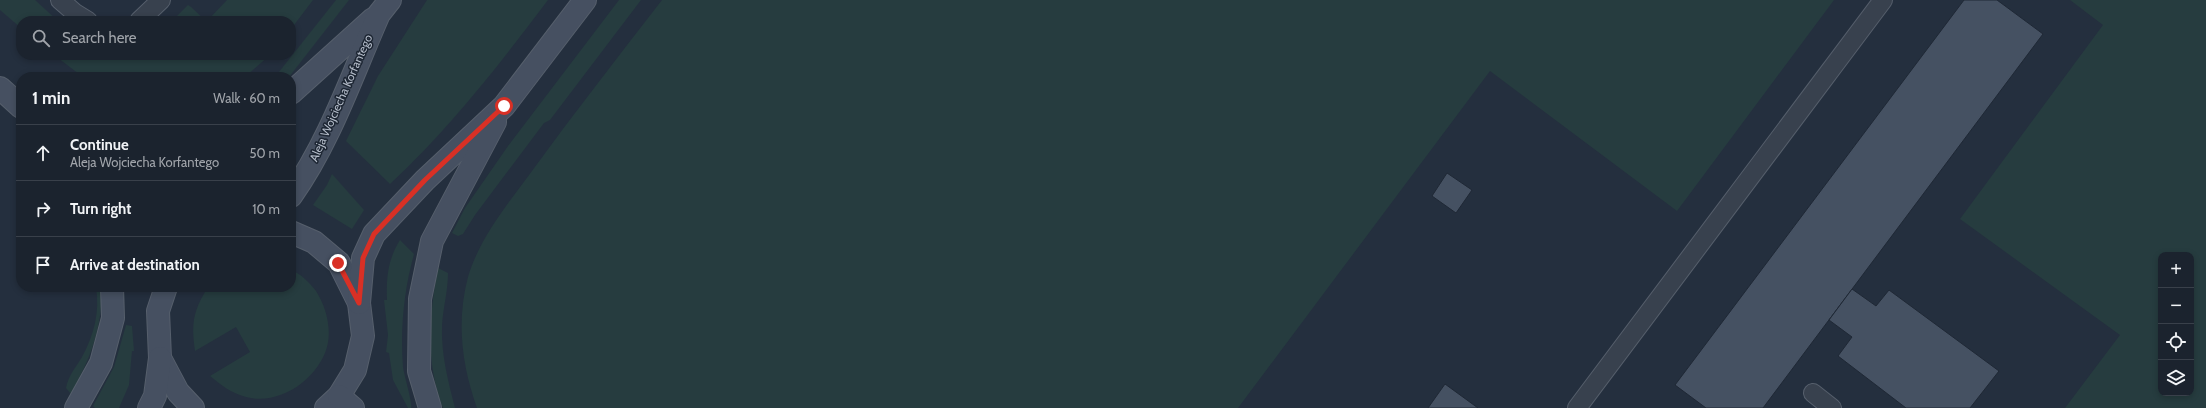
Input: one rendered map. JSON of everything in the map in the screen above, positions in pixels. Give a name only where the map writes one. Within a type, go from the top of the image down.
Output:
[{"type":"main road","points":[[430,408],[419,371],[420,299],[432,241],[504,106],[585,0]]},
{"type":"main road","points":[[296,88],[384,7]]},
{"type":"main road","name":"Aleja Wojciecha Korfantego","points":[[296,189],[306,175],[323,142],[384,7]]},
{"type":"main road","points":[[339,404],[355,370],[363,336],[359,303],[363,258],[374,234],[420,185],[504,106]]},
{"type":"main road","points":[[296,234],[314,242],[338,263],[359,303]]},
{"type":"main road","points":[[76,408],[101,362],[113,318],[112,292]]},
{"type":"main road","points":[[148,408],[155,396],[160,358],[158,311],[164,292]]},
{"type":"main road","points":[[160,358],[178,392],[193,408]]},
{"type":"lane","points":[[60,0],[79,16]]},
{"type":"lane","points":[[144,16],[161,0]]},
{"type":"lane","points":[[1585,405],[1883,0]]},
{"type":"lane","points":[[1813,393],[1832,408]]},
{"type":"green space","points":[[0,0],[35,0],[53,16],[16,16],[16,24],[0,10]]},
{"type":"green space","points":[[227,0],[313,0],[296,22],[296,16],[212,16]]},
{"type":"green space","points":[[336,0],[349,0],[293,72],[279,72],[288,60],[296,60],[296,50]]},
{"type":"green space","points":[[427,0],[548,0],[473,95],[433,141],[390,184],[346,141],[378,76]]},
{"type":"green space","points":[[619,0],[641,0],[550,120],[544,123],[475,215],[463,234],[458,236],[452,233],[465,208],[508,146]]},
{"type":"green space","points":[[662,0],[1834,0],[1677,211],[1490,71],[1238,408],[477,408],[464,360],[462,344],[462,311],[464,294],[473,262],[487,235],[504,209],[580,106]]},
{"type":"green space","points":[[2070,0],[2206,0],[2206,408],[2065,408],[2120,335],[1960,219],[2103,25]]},
{"type":"green space","points":[[188,5],[201,16],[177,16]]},
{"type":"green space","points":[[61,60],[264,60],[251,72],[76,72]]},
{"type":"green space","points":[[332,174],[364,210],[352,229],[313,205],[327,185]]},
{"type":"green space","points":[[400,240],[414,254],[405,296],[402,338],[403,367],[411,401],[411,408],[408,408],[393,380],[389,353],[386,352],[388,335],[384,300],[387,300],[387,284],[390,262]]},
{"type":"green space","points":[[438,268],[448,273],[442,336],[446,367],[455,408],[443,408],[433,373],[430,338],[432,304]]},
{"type":"green space","points":[[296,272],[314,288],[323,304],[329,332],[327,347],[322,359],[315,370],[306,379],[284,394],[259,399],[246,397],[231,391],[210,376],[250,352],[236,327],[195,351],[193,333],[194,318],[205,292],[296,292]]},
{"type":"green space","points":[[97,292],[102,292],[100,316],[94,342],[90,355],[71,394],[66,388],[67,384],[86,349],[93,332]]},
{"type":"green space","points":[[126,325],[132,326],[134,351],[132,351],[129,385],[119,408],[95,408],[93,406],[114,367]]},
{"type":"building","points":[[1964,0],[1997,0],[2043,34],[1763,408],[1706,408],[1675,385]]},
{"type":"building","points":[[1447,173],[1472,190],[1456,213],[1432,196]]},
{"type":"building","points":[[1852,289],[1876,306],[1889,290],[1999,371],[1970,408],[1906,408],[1838,356],[1852,337],[1829,320]]},
{"type":"building","points":[[1445,384],[1478,408],[1428,408]]},
{"type":"route","points":[[338,263],[359,303],[363,258],[374,234],[395,210],[425,180],[504,106]]}]
